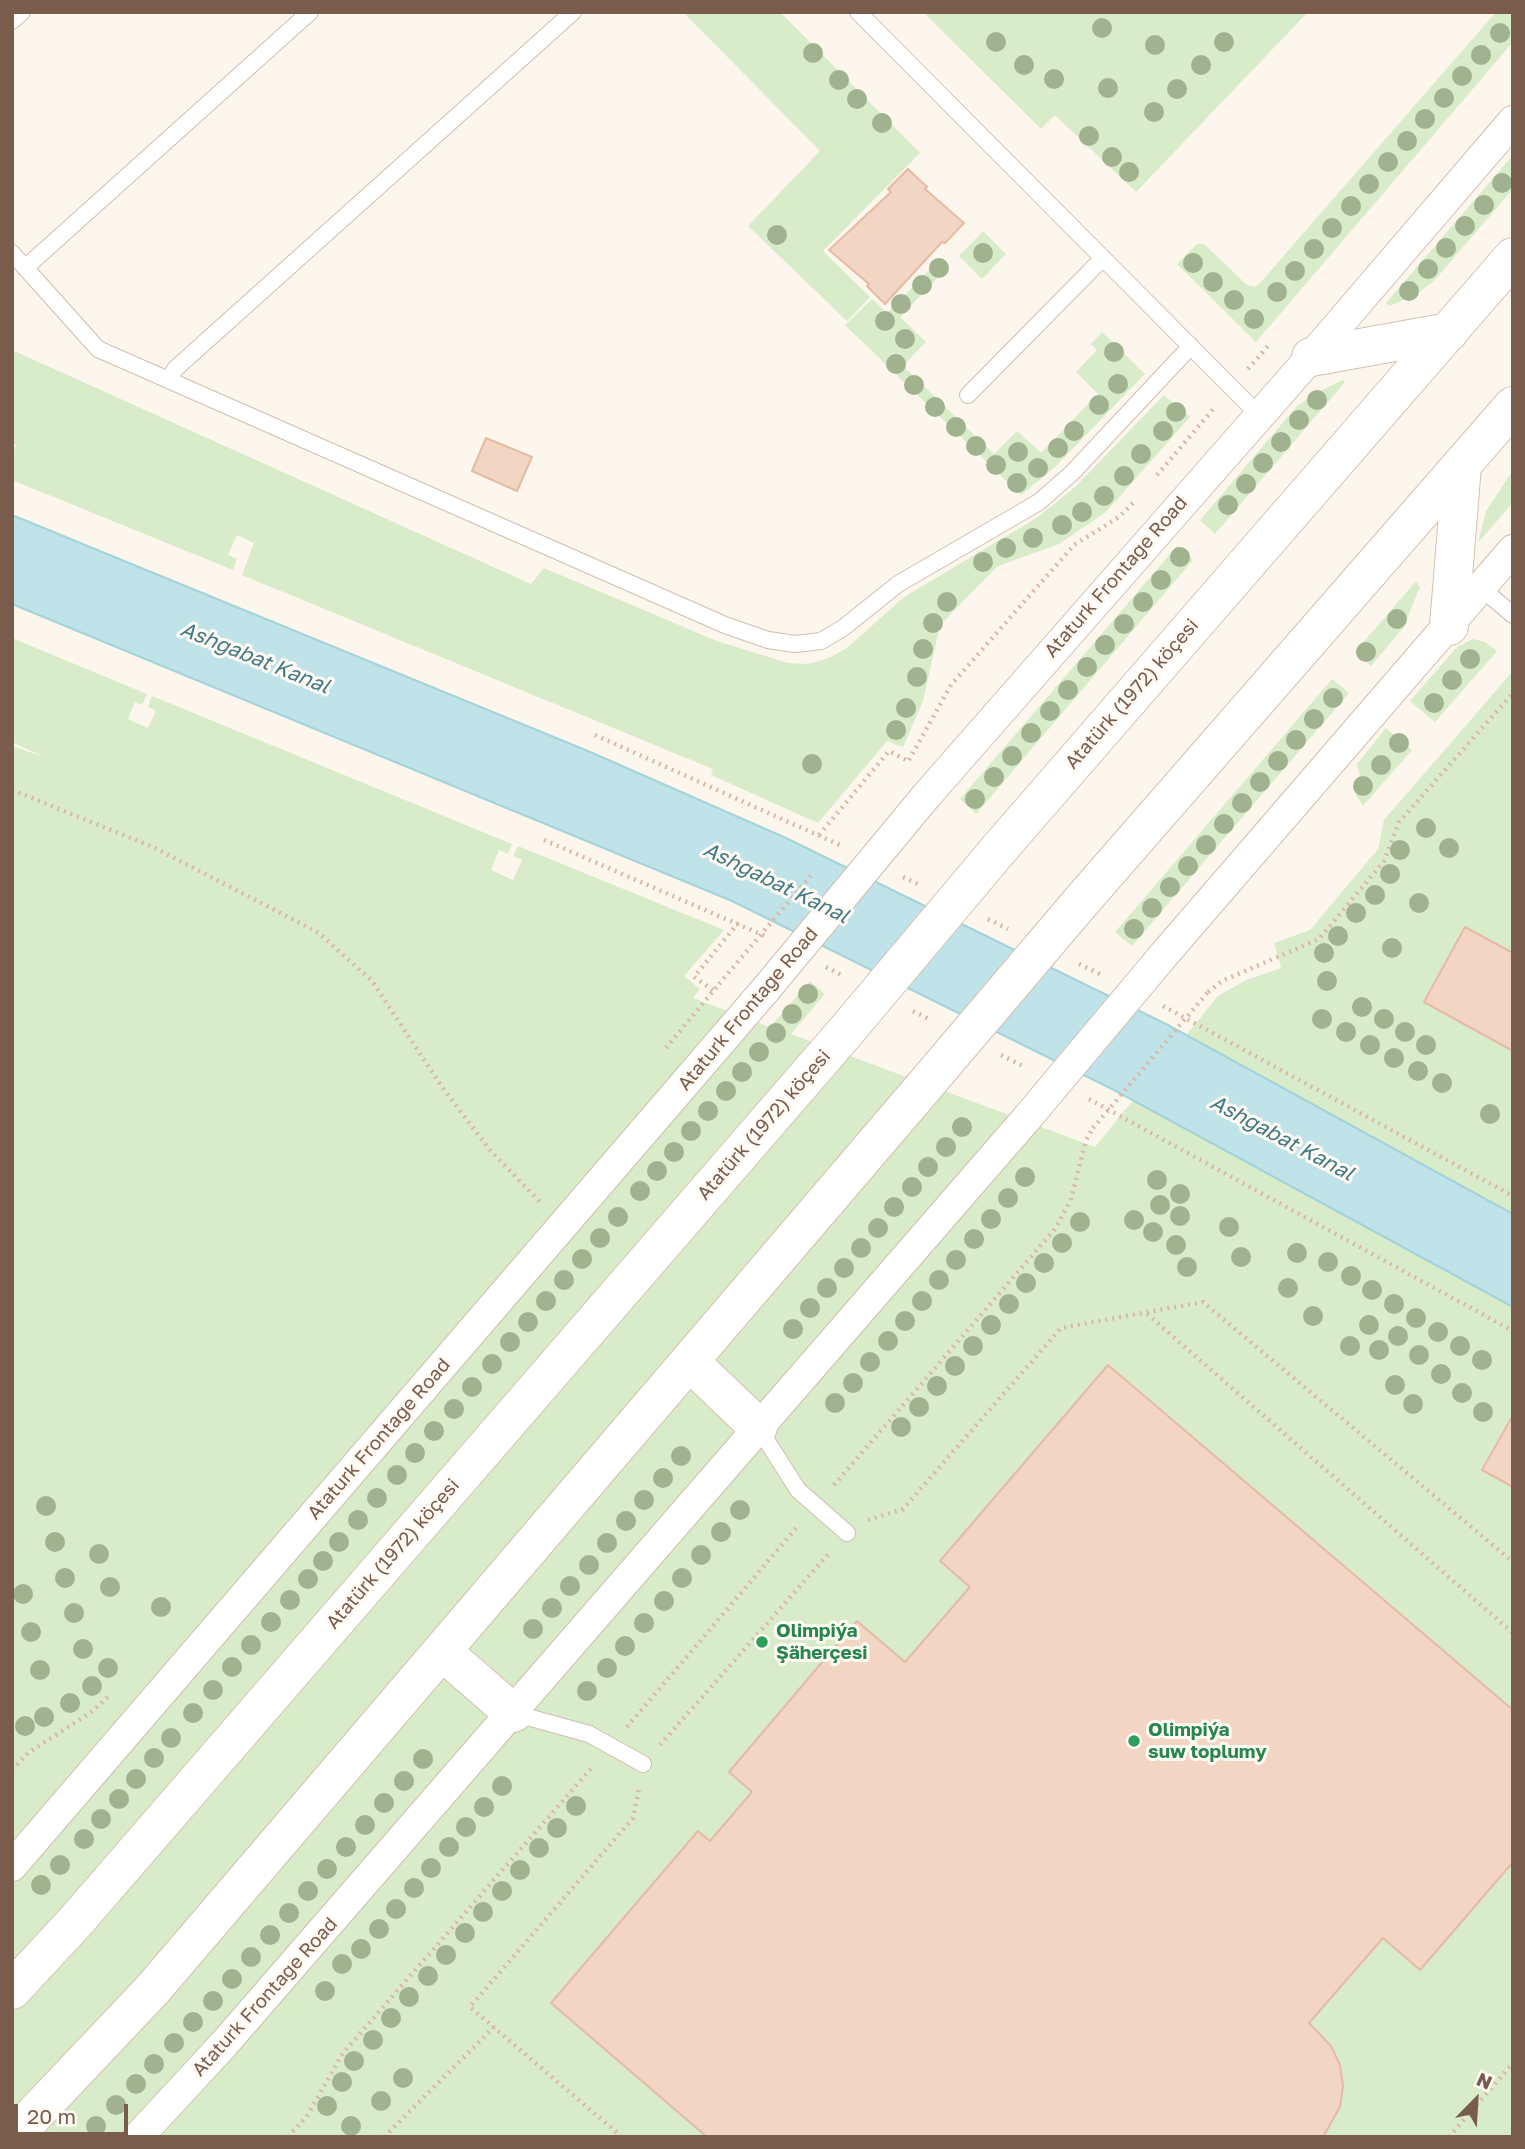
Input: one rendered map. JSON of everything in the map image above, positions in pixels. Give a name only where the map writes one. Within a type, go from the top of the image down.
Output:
[{"type":"main road","name":"Atatürk (1972) köçesi","points":[[12,1990],[76,1921],[847,1030],[1232,577],[1513,257]]},
{"type":"main road","points":[[1311,357],[1449,332]]},
{"type":"main road","points":[[13,2137],[153,1989],[1079,904],[1513,406]]},
{"type":"main road","points":[[1449,626],[1462,465]]},
{"type":"main road","points":[[690,1363],[758,1427]]},
{"type":"main road","points":[[443,1652],[513,1713]]},
{"type":"street","name":"Ataturk Frontage Road","points":[[12,1866],[765,989],[927,795],[1311,357],[1513,121]]},
{"type":"street","name":"Ataturk Frontage Road","points":[[138,2137],[224,2044],[513,1713],[1513,550]]},
{"type":"lane","points":[[12,21],[22,12]]},
{"type":"lane","points":[[25,268],[310,12]]},
{"type":"lane","points":[[169,380],[175,369],[573,12]]},
{"type":"lane","points":[[858,12],[1259,415]]},
{"type":"lane","points":[[12,253],[98,349],[725,625],[768,640],[795,644],[821,641],[843,628],[898,584],[1039,502],[1072,473],[1191,346]]},
{"type":"lane","points":[[968,395],[1103,258]]},
{"type":"lane","points":[[1481,587],[1513,615]]},
{"type":"lane","points":[[758,1427],[798,1490],[847,1533]]},
{"type":"lane","points":[[513,1713],[589,1734],[643,1764]]},
{"type":"path","points":[[1155,478],[1204,419]]},
{"type":"path","points":[[819,835],[889,751],[907,763],[951,685],[1074,545],[1119,517],[1139,497]]},
{"type":"path","points":[[288,2137],[307,2116],[343,2053],[1055,1229],[1071,1199],[1087,1140],[1093,1128],[1208,992],[1232,977],[1299,951],[1319,939],[1384,862],[1399,822],[1513,692]]},
{"type":"path","points":[[12,790],[153,847],[319,933],[372,981],[442,1087],[489,1149],[529,1193],[564,1224]]},
{"type":"path","points":[[713,990],[694,977],[738,923]]},
{"type":"path","points":[[622,2137],[470,2007],[633,1818],[643,1764],[847,1533],[855,1525],[903,1509],[1061,1328],[1203,1303],[1513,1562]]},
{"type":"path","points":[[1146,1313],[1513,1633]]},
{"type":"path","points":[[12,1770],[28,1752],[90,1713],[115,1690]]},
{"type":"path","points":[[384,2137],[494,2027]]},
{"type":"path","points":[[1450,2137],[1512,2067]]},
{"type":"green space","points":[[683,12],[780,12],[920,153],[823,251],[870,297],[847,321],[748,226],[820,151]]},
{"type":"green space","points":[[923,12],[1308,12],[1136,192],[1055,115],[1041,129]]},
{"type":"green space","points":[[1496,12],[1513,12],[1513,42],[1256,342],[1177,264],[1197,244],[1204,244],[1247,285],[1255,287]]},
{"type":"green space","points":[[1513,155],[1513,189],[1433,282],[1414,296],[1389,306],[1386,303]]},
{"type":"green space","points":[[983,231],[1006,254],[982,279],[959,256]]},
{"type":"green space","points":[[941,258],[948,267],[900,317],[926,342],[903,366],[994,454],[1017,431],[1041,453],[1098,394],[1076,372],[1097,350],[1091,344],[1102,332],[1145,374],[1055,467],[1021,495],[845,325],[872,299],[887,313]]},
{"type":"green space","points":[[12,350],[531,584],[544,568],[717,641],[788,663],[808,664],[829,658],[847,648],[904,597],[1038,517],[1076,486],[1164,395],[1190,417],[1106,512],[1059,544],[998,566],[940,625],[923,701],[903,747],[887,741],[818,823],[711,775],[713,769],[242,575],[254,543],[237,535],[228,555],[237,559],[233,570],[12,480],[12,453],[16,445],[12,443]]},
{"type":"green space","points":[[1343,380],[1345,382],[1215,534],[1200,520],[1296,407],[1312,395]]},
{"type":"green space","points":[[1513,470],[1513,502],[1478,543],[1486,511]]},
{"type":"green space","points":[[1177,546],[1193,560],[976,814],[960,799]]},
{"type":"green space","points":[[1416,581],[1420,587],[1403,628],[1371,666],[1355,652]]},
{"type":"green space","name":"Olimpiýa Şäherçesi","points":[[12,638],[147,694],[142,705],[135,702],[128,719],[148,728],[156,711],[148,707],[152,696],[512,844],[508,854],[499,850],[491,870],[513,880],[522,860],[513,856],[518,846],[724,930],[684,976],[700,989],[693,998],[770,1027],[810,981],[825,994],[791,1034],[1095,1147],[1218,996],[1246,980],[1281,968],[1274,943],[1310,930],[1378,849],[1384,820],[1513,671],[1513,2137],[12,2137],[12,746],[44,757],[12,742]]},
{"type":"green space","points":[[1473,639],[1485,642],[1497,651],[1435,722],[1410,701],[1457,647]]},
{"type":"green space","points":[[1332,679],[1349,693],[1132,946],[1115,932]]},
{"type":"green space","points":[[1386,728],[1412,750],[1363,806],[1355,793],[1361,780],[1357,764]]},
{"type":"water","name":"Ashgabat Kanal","points":[[12,515],[588,751],[786,838],[1168,1025],[1513,1214],[1513,1307],[1116,1091],[732,901],[12,604]]},
{"type":"building","points":[[908,169],[927,187],[925,189],[964,223],[945,243],[942,242],[885,304],[867,286],[869,284],[829,250],[891,192],[888,189]]},
{"type":"building","points":[[486,438],[532,457],[517,491],[472,471]]},
{"type":"building","points":[[1465,927],[1513,953],[1513,1051],[1424,1002]]},
{"type":"building","name":"Olimpiýa suw toplumy","points":[[1108,1365],[1513,1710],[1513,1862],[1420,1970],[1383,1938],[1309,2023],[1331,2046],[1340,2065],[1343,2086],[1340,2107],[1323,2137],[707,2137],[551,2003],[698,1831],[710,1841],[752,1792],[729,1772],[857,1621],[905,1662],[970,1587],[940,1561]]},
{"type":"building","points":[[1513,1415],[1513,1487],[1482,1470]]},
{"type":"place","name":"Olimpiýa Şäherçesi","points":[[762,1642]]},
{"type":"place","name":"Olimpiýa suw toplumy","points":[[1134,1741]]}]
